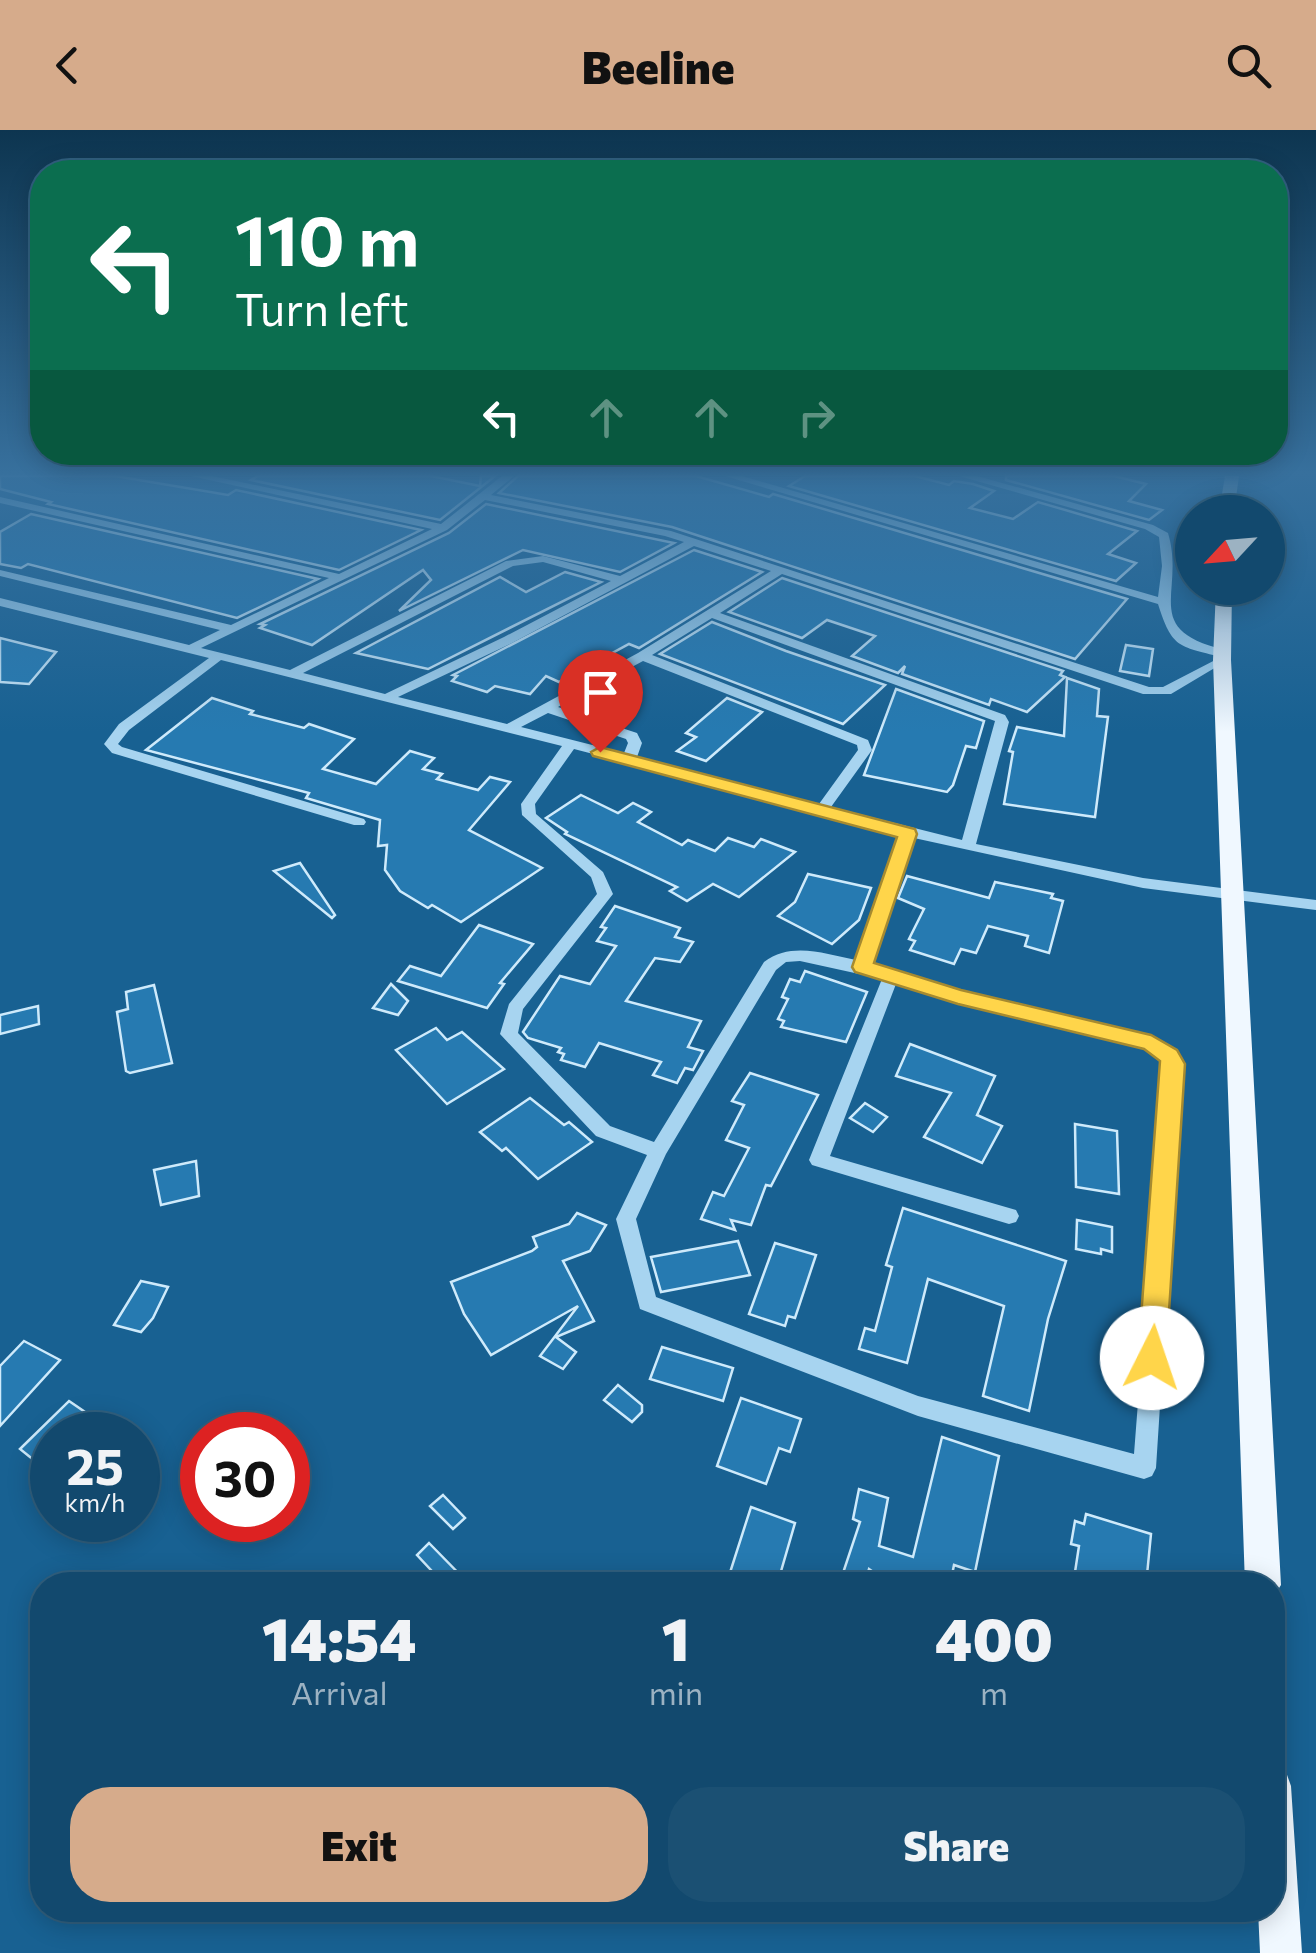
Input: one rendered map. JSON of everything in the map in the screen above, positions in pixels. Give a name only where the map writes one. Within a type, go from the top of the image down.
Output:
[{"type":"main road","points":[[1224,605],[1222,656],[1263,1572]]},
{"type":"main road","points":[[1279,1922],[1280,1953]]},
{"type":"street","points":[[269,561],[339,577]]},
{"type":"street","points":[[190,649],[373,561]]},
{"type":"street","points":[[294,673],[510,563],[525,561]]},
{"type":"street","points":[[550,561],[622,580]]},
{"type":"street","points":[[386,698],[657,561]]},
{"type":"street","points":[[753,561],[1148,691],[1166,691],[1222,656]]},
{"type":"street","points":[[1022,561],[1163,602]]},
{"type":"street","points":[[1167,561],[1163,602],[1173,633],[1193,646],[1222,656]]},
{"type":"street","points":[[508,729],[642,656],[781,570]]},
{"type":"street","points":[[0,573],[228,628]]},
{"type":"street","points":[[0,602],[294,673],[908,834],[1232,898],[1316,905]]},
{"type":"street","points":[[712,614],[1000,718],[968,845]]},
{"type":"street","points":[[219,656],[124,727],[111,744],[117,750],[360,822]]},
{"type":"street","points":[[642,656],[864,743],[865,750],[821,810]]},
{"type":"street","points":[[547,708],[632,736],[629,759]]},
{"type":"street","points":[[570,745],[528,804],[528,815],[598,875],[605,894],[514,1008],[509,1034],[602,1131],[658,1151]]},
{"type":"street","points":[[862,967],[908,834]]},
{"type":"street","points":[[800,955],[862,967],[958,997],[1151,1043],[1174,1064],[1144,1468],[918,1406],[648,1303],[626,1219],[658,1151],[774,961],[800,955]]},
{"type":"street","points":[[892,976],[818,1160],[1009,1216]]},
{"type":"building","points":[[239,561],[318,579],[237,618],[28,564],[21,568],[0,564]]},
{"type":"building","points":[[300,561],[357,561],[339,570]]},
{"type":"building","points":[[391,561],[500,561],[399,611],[431,580],[423,570],[312,645],[260,628],[265,625],[260,624]]},
{"type":"building","points":[[572,561],[640,561],[620,572]]},
{"type":"building","points":[[673,561],[728,561],[762,572],[639,648],[629,644],[559,682],[546,676],[530,694],[495,686],[487,692],[452,681],[457,676],[453,675]]},
{"type":"building","points":[[776,561],[999,561],[1127,599],[1075,659]]},
{"type":"building","points":[[1047,561],[1136,563],[1116,581]]},
{"type":"building","points":[[565,572],[601,582],[428,669],[356,653],[500,577],[526,592]]},
{"type":"building","points":[[782,578],[1063,671],[1060,675],[1065,677],[1027,712],[991,699],[989,705],[902,674],[905,666],[898,673],[852,656],[875,636],[827,620],[802,638],[729,612]]},
{"type":"building","points":[[712,622],[885,685],[843,724],[660,654]]},
{"type":"building","points":[[0,638],[56,652],[29,684],[0,682]]},
{"type":"building","points":[[1126,645],[1153,649],[1149,676],[1120,671]]},
{"type":"building","points":[[1067,678],[1099,689],[1097,716],[1108,717],[1095,817],[1004,804],[1013,752],[1009,751],[1017,727],[1064,736]]},
{"type":"building","points":[[896,689],[984,721],[976,748],[966,746],[947,792],[864,775]]},
{"type":"building","points":[[212,698],[253,711],[250,714],[304,728],[309,724],[354,739],[323,769],[376,784],[410,751],[434,758],[423,769],[442,774],[437,779],[478,790],[490,777],[510,782],[469,830],[542,868],[461,922],[432,905],[428,908],[400,891],[385,870],[387,845],[378,846],[380,820],[306,798],[309,793],[146,750]]},
{"type":"building","points":[[727,698],[762,712],[706,761],[677,751],[696,737],[686,733]]},
{"type":"building","points":[[581,795],[618,813],[633,803],[651,812],[638,822],[682,845],[688,840],[715,851],[728,838],[754,847],[761,839],[795,852],[739,897],[713,884],[687,901],[670,891],[677,887],[565,834],[546,818]]},
{"type":"building","points":[[300,863],[335,915],[332,918],[274,871]]},
{"type":"building","points":[[808,874],[871,888],[859,920],[832,944],[778,916],[795,902]]},
{"type":"building","points":[[907,876],[989,898],[995,882],[1053,894],[1051,898],[1063,901],[1049,953],[1025,946],[1028,936],[988,926],[976,953],[961,949],[954,964],[910,950],[915,941],[909,939],[924,909],[898,898]]},
{"type":"building","points":[[615,906],[680,928],[675,937],[693,942],[680,962],[655,958],[626,1001],[701,1021],[688,1047],[703,1051],[693,1070],[685,1068],[677,1083],[653,1075],[661,1062],[599,1043],[585,1067],[561,1060],[561,1048],[528,1038],[523,1032],[560,976],[590,984],[616,946],[597,941]]},
{"type":"building","points":[[479,925],[533,944],[500,983],[504,984],[487,1008],[398,981],[410,966],[441,976]]},
{"type":"building","points":[[805,971],[867,992],[846,1042],[781,1027],[784,1021],[778,1019],[788,999],[782,997],[790,979],[800,982]]},
{"type":"building","points":[[391,984],[408,1001],[398,1015],[373,1008]]},
{"type":"building","points":[[154,985],[172,1063],[130,1073],[126,1071],[117,1012],[128,1009],[126,992]]},
{"type":"building","points":[[38,1006],[39,1024],[0,1034],[0,1015]]},
{"type":"building","points":[[436,1028],[447,1040],[462,1032],[504,1069],[447,1104],[396,1050]]},
{"type":"building","points":[[910,1044],[995,1076],[977,1115],[1002,1126],[982,1163],[924,1137],[951,1093],[896,1076]]},
{"type":"building","points":[[750,1073],[818,1095],[771,1186],[766,1185],[751,1225],[731,1220],[735,1230],[701,1219],[713,1192],[724,1196],[749,1148],[726,1140],[744,1105],[732,1101]]},
{"type":"building","points":[[530,1098],[592,1142],[538,1179],[506,1148],[502,1151],[480,1132]]},
{"type":"building","points":[[865,1103],[887,1117],[873,1132],[850,1118]]},
{"type":"building","points":[[1075,1124],[1117,1131],[1119,1194],[1076,1187]]},
{"type":"building","points":[[196,1161],[199,1196],[161,1205],[154,1170]]},
{"type":"building","points":[[903,1208],[1066,1261],[1048,1319],[1029,1411],[983,1396],[1004,1306],[928,1279],[907,1363],[859,1349],[865,1328],[875,1331],[892,1267],[886,1265]]},
{"type":"building","points":[[577,1213],[606,1225],[590,1251],[563,1261],[594,1321],[556,1337],[576,1352],[563,1369],[540,1356],[578,1306],[491,1355],[464,1314],[451,1282],[532,1251],[537,1247],[533,1237],[569,1224]]},
{"type":"building","points":[[1077,1220],[1112,1227],[1112,1252],[1076,1249]]},
{"type":"building","points":[[738,1241],[750,1275],[661,1292],[651,1257]]},
{"type":"building","points":[[775,1243],[816,1255],[795,1318],[788,1316],[785,1326],[749,1314]]},
{"type":"building","points":[[141,1281],[168,1287],[153,1318],[141,1332],[114,1325]]},
{"type":"building","points":[[24,1341],[60,1360],[0,1426],[0,1366]]},
{"type":"building","points":[[662,1347],[733,1368],[723,1401],[650,1379]]},
{"type":"building","points":[[618,1385],[642,1405],[642,1412],[632,1422],[604,1400]]},
{"type":"building","points":[[741,1398],[801,1419],[790,1452],[779,1448],[766,1484],[717,1466]]},
{"type":"building","points":[[69,1401],[85,1412],[58,1412]]},
{"type":"building","points":[[942,1437],[999,1456],[975,1572],[954,1565],[953,1572],[843,1572],[860,1522],[853,1519],[859,1489],[888,1498],[879,1546],[913,1557]]},
{"type":"building","points":[[30,1439],[30,1457],[20,1449]]},
{"type":"building","points":[[443,1495],[465,1518],[453,1529],[430,1506]]},
{"type":"building","points":[[751,1507],[795,1523],[781,1572],[730,1572]]},
{"type":"building","points":[[1086,1514],[1151,1534],[1147,1572],[1075,1572],[1079,1546],[1071,1544],[1075,1521],[1084,1524]]},
{"type":"building","points":[[429,1543],[457,1572],[433,1572],[417,1555]]},
{"type":"route","points":[[600,752],[908,834],[862,967],[958,997],[1161,1048],[1174,1064],[1152,1358]]}]
